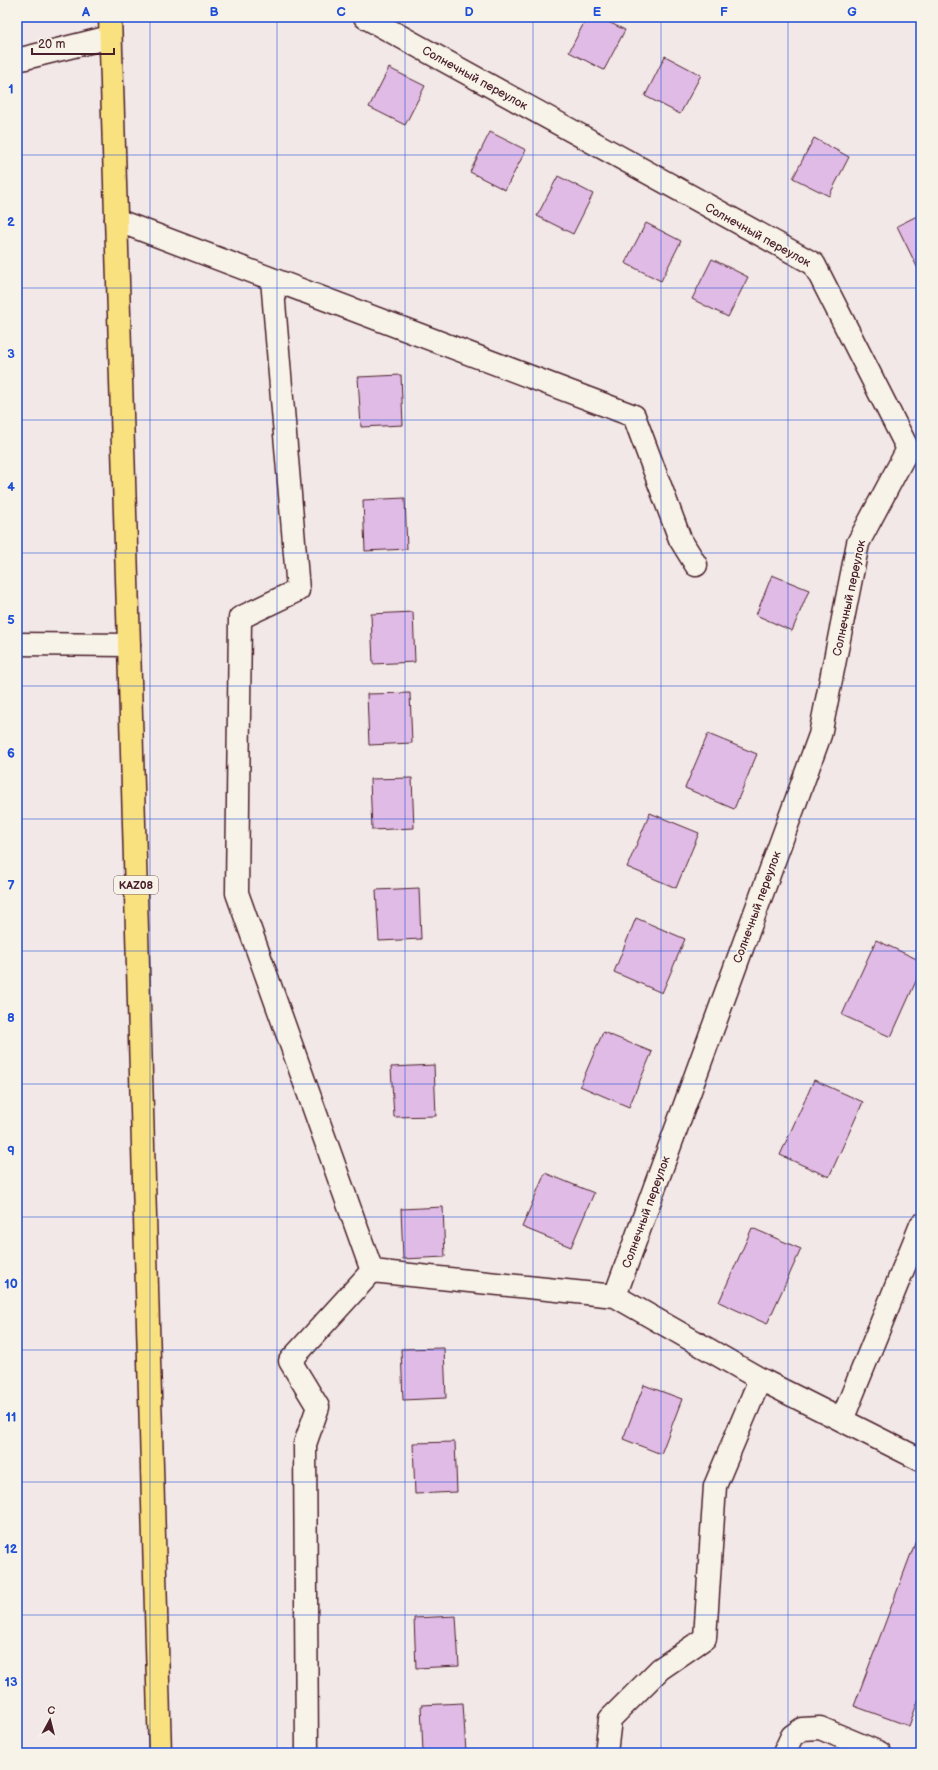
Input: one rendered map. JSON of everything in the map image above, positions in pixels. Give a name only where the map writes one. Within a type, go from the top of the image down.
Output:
[{"type":"highway","name":"KAZ08","points":[[110,27],[160,1753]]},
{"type":"street","name":"Солнечный переулок","points":[[365,17],[814,264],[915,452],[858,543],[820,735],[615,1296]]},
{"type":"street","points":[[17,60],[110,27]]},
{"type":"street","points":[[116,220],[634,416],[680,539],[696,565]]},
{"type":"street","points":[[272,279],[298,590],[240,618],[237,893],[372,1271]]},
{"type":"street","points":[[17,644],[129,645]]},
{"type":"street","points":[[842,1420],[921,1225]]},
{"type":"street","points":[[372,1271],[615,1296],[760,1379],[921,1460]]},
{"type":"street","points":[[307,1753],[305,1444],[318,1407],[290,1360],[372,1271]]},
{"type":"street","points":[[606,1753],[610,1719],[660,1669],[705,1638],[715,1486],[760,1379]]},
{"type":"street","points":[[784,1753],[792,1736],[802,1729],[820,1728],[880,1753]]},
{"type":"building","points":[[587,17],[598,17],[625,30],[604,70],[569,52]]},
{"type":"building","points":[[665,56],[701,75],[680,114],[645,96]]},
{"type":"building","points":[[389,68],[425,86],[405,125],[369,107]]},
{"type":"building","points":[[490,132],[526,150],[505,190],[470,172]]},
{"type":"building","points":[[814,138],[849,157],[829,196],[793,178]]},
{"type":"building","points":[[558,176],[593,194],[573,234],[537,216]]},
{"type":"building","points":[[921,214],[921,275],[897,226]]},
{"type":"building","points":[[646,223],[681,241],[661,281],[625,263]]},
{"type":"building","points":[[712,259],[748,277],[728,317],[692,299]]},
{"type":"building","points":[[401,375],[403,425],[361,427],[358,377]]},
{"type":"building","points":[[405,498],[407,549],[365,551],[363,500]]},
{"type":"building","points":[[772,575],[809,590],[792,631],[756,615]]},
{"type":"building","points":[[413,612],[415,662],[373,664],[371,614]]},
{"type":"building","points":[[410,693],[412,743],[369,745],[367,694]]},
{"type":"building","points":[[708,734],[757,754],[734,809],[685,788]]},
{"type":"building","points":[[412,778],[414,828],[372,830],[370,779]]},
{"type":"building","points":[[650,813],[699,833],[676,888],[627,867]]},
{"type":"building","points":[[419,888],[421,939],[379,941],[376,890]]},
{"type":"building","points":[[636,918],[685,939],[662,993],[614,972]]},
{"type":"building","points":[[876,940],[921,961],[921,970],[891,1037],[842,1015]]},
{"type":"building","points":[[603,1032],[652,1052],[629,1107],[580,1086]]},
{"type":"building","points":[[434,1065],[436,1116],[394,1117],[391,1067]]},
{"type":"building","points":[[814,1080],[863,1102],[829,1177],[780,1155]]},
{"type":"building","points":[[545,1173],[594,1193],[571,1247],[522,1227]]},
{"type":"building","points":[[443,1207],[445,1257],[403,1259],[401,1209]]},
{"type":"building","points":[[752,1228],[801,1249],[767,1324],[719,1302]]},
{"type":"building","points":[[444,1348],[446,1398],[403,1400],[401,1349]]},
{"type":"building","points":[[644,1385],[682,1399],[661,1454],[623,1439]]},
{"type":"building","points":[[455,1442],[457,1492],[415,1494],[413,1443]]},
{"type":"building","points":[[921,1527],[921,1693],[909,1726],[854,1706]]},
{"type":"building","points":[[456,1616],[459,1666],[416,1668],[414,1618]]},
{"type":"building","points":[[463,1703],[466,1753],[423,1753],[421,1705]]}]
